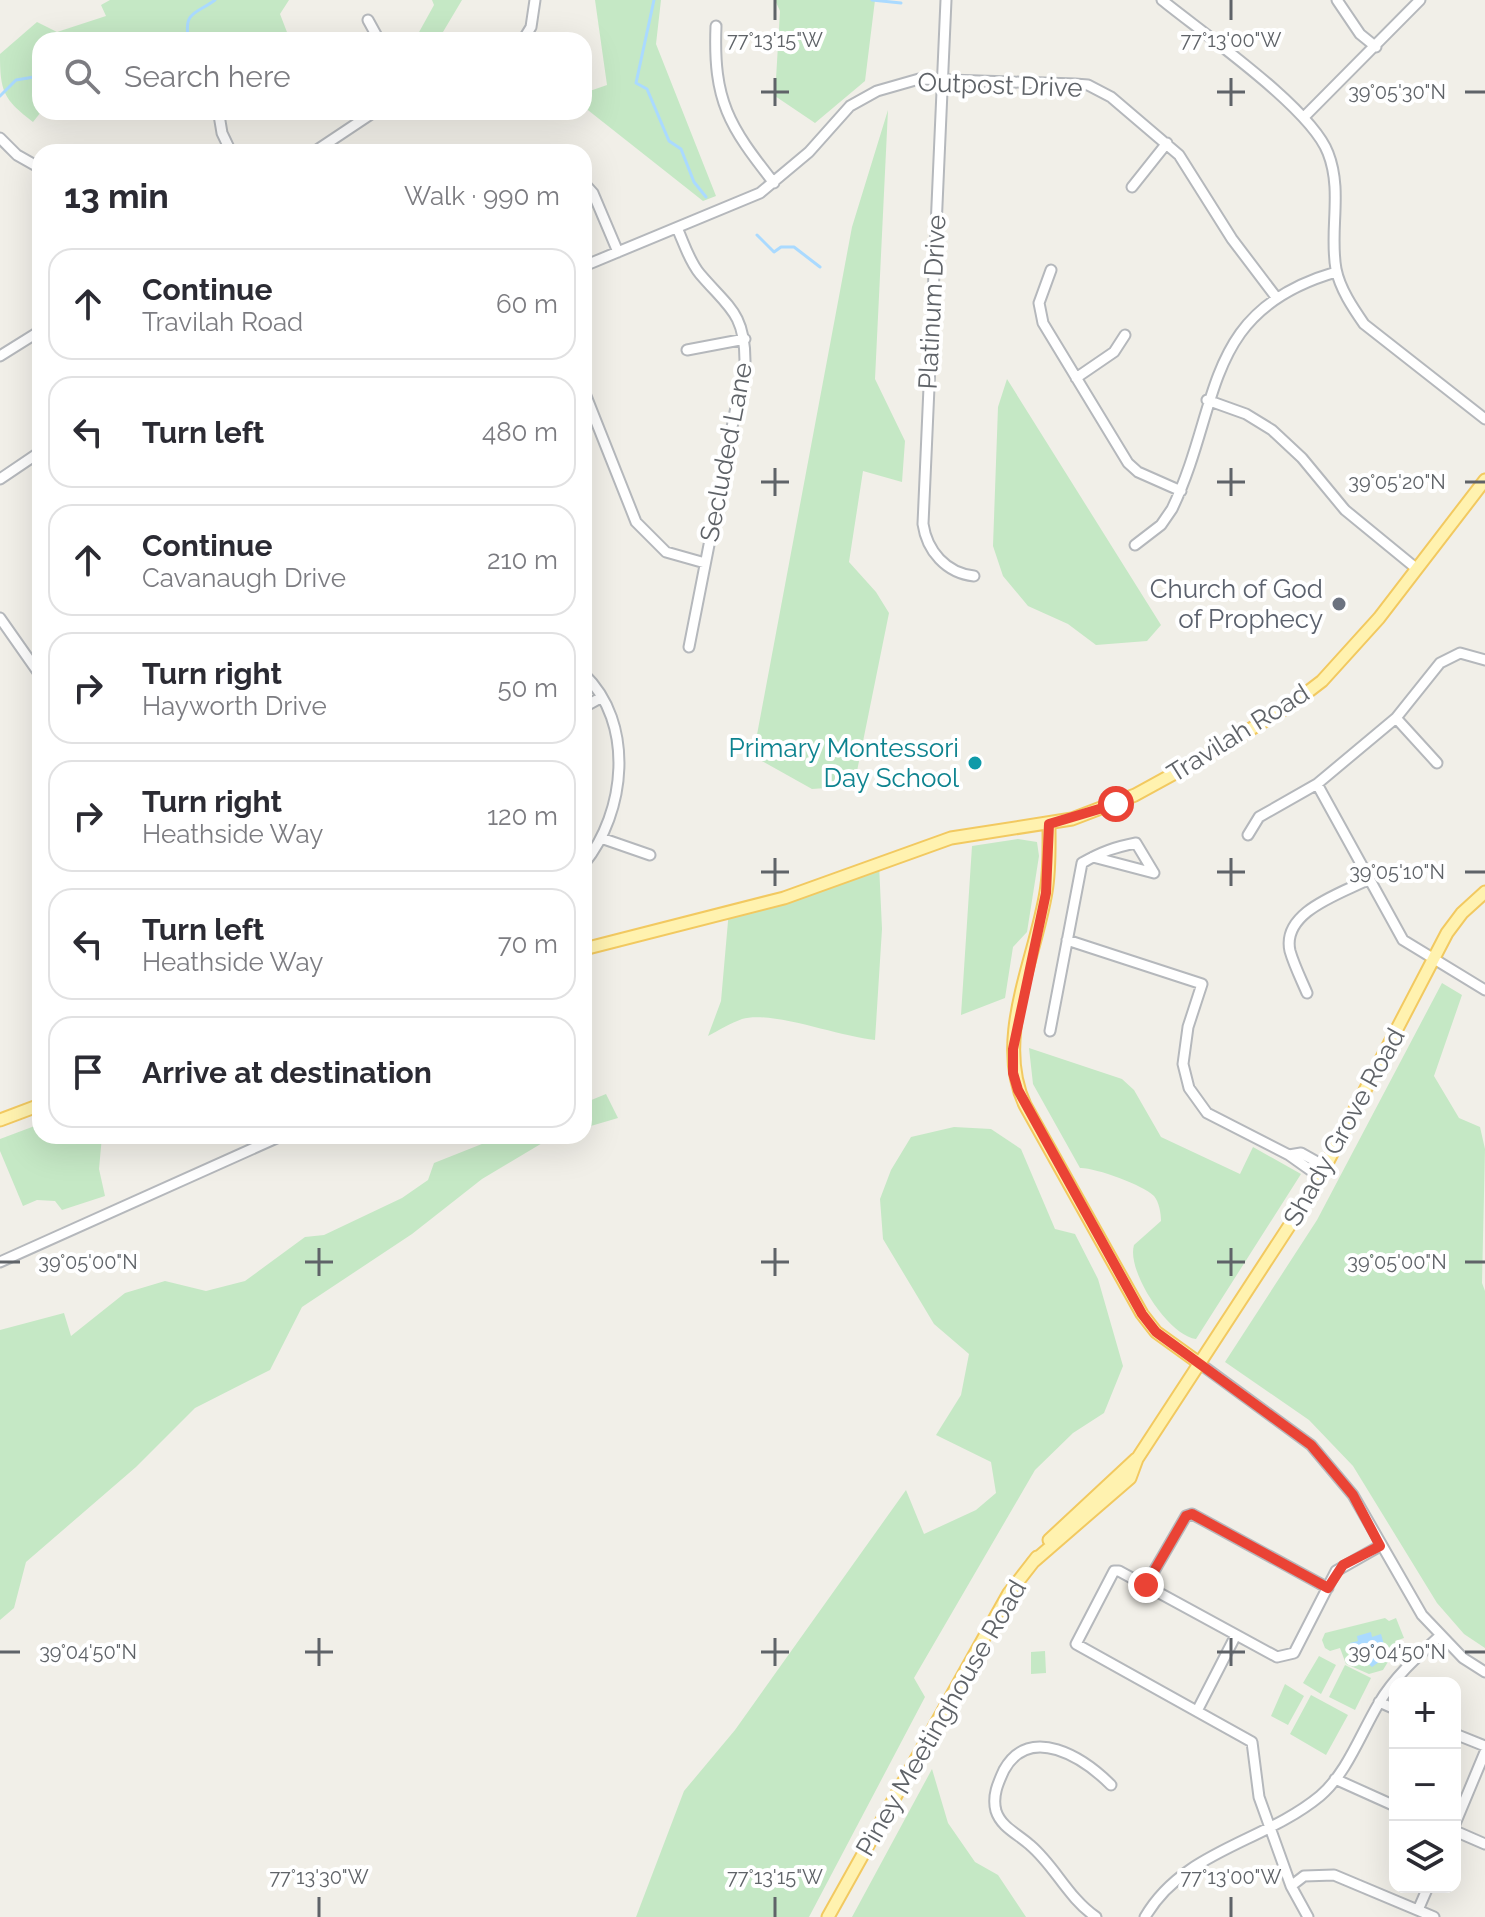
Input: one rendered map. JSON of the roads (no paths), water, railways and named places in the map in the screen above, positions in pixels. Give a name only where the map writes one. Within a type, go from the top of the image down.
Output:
[{"type":"main road","name":"Travilah Road","points":[[592,947],[784,898],[951,838],[1072,819],[1126,799],[1292,704],[1339,664],[1485,480]]},
{"type":"main road","points":[[1049,824],[1046,893],[1014,1035],[1013,1073],[1025,1105],[1142,1314],[1156,1332],[1199,1363]]},
{"type":"main road","name":"Shady Grove Road","points":[[1199,1363],[1323,1172],[1455,922],[1485,892]]},
{"type":"main road","points":[[0,1120],[32,1108]]},
{"type":"main road","name":"Piney Meetinghouse Road","points":[[828,1917],[1009,1593],[1033,1562],[1113,1496],[1130,1478],[1137,1459],[1199,1363]]},
{"type":"street","points":[[528,32],[535,0]]},
{"type":"street","name":"Platinum Drive","points":[[946,0],[923,524],[935,556],[954,570],[974,576]]},
{"type":"street","points":[[1162,0],[1305,116],[1323,141],[1334,175],[1336,272],[1350,304],[1364,324],[1485,419]]},
{"type":"street","points":[[1337,0],[1360,34],[1376,47]]},
{"type":"street","points":[[1305,116],[1420,0]]},
{"type":"street","points":[[368,20],[375,32]]},
{"type":"street","points":[[716,26],[714,67],[722,103],[735,129],[774,183]]},
{"type":"street","name":"Outpost Drive","points":[[592,263],[744,202],[774,183],[809,152],[850,106],[898,84],[943,79],[1088,85],[1111,97],[1167,143],[1188,165],[1232,239],[1276,297]]},
{"type":"street","points":[[220,120],[227,144]]},
{"type":"street","points":[[326,144],[362,120]]},
{"type":"street","points":[[0,138],[17,155],[32,163]]},
{"type":"street","points":[[1132,187],[1167,143]]},
{"type":"street","points":[[592,192],[618,252]]},
{"type":"street","name":"Secluded Lane","points":[[677,228],[698,273],[733,309],[745,339],[745,361],[689,647]]},
{"type":"street","points":[[1051,270],[1041,294],[1040,313],[1076,378],[1128,463],[1138,472],[1181,491]]},
{"type":"street","points":[[1135,545],[1161,525],[1181,491],[1207,400],[1226,355],[1276,297],[1307,281],[1336,272]]},
{"type":"street","points":[[1076,378],[1114,352],[1125,335]]},
{"type":"street","points":[[0,356],[32,336]]},
{"type":"street","points":[[687,350],[745,339]]},
{"type":"street","points":[[1207,400],[1246,414],[1272,430],[1345,510],[1417,569]]},
{"type":"street","points":[[592,411],[636,522],[666,552],[705,563]]},
{"type":"street","points":[[0,479],[32,457]]},
{"type":"street","points":[[0,618],[32,664]]},
{"type":"street","points":[[1248,835],[1259,817],[1317,784],[1396,718],[1440,663],[1460,653],[1485,660]]},
{"type":"street","points":[[592,684],[602,697],[617,731],[620,759],[616,791],[601,838],[592,852]]},
{"type":"street","points":[[592,703],[602,697]]},
{"type":"street","points":[[1396,718],[1437,763]]},
{"type":"street","points":[[1317,784],[1403,940],[1485,990]]},
{"type":"street","points":[[601,838],[650,855]]},
{"type":"street","points":[[1050,1031],[1082,863],[1108,848],[1136,843],[1154,873],[1093,857]]},
{"type":"street","points":[[1307,993],[1289,948],[1294,927],[1309,910],[1369,879]]},
{"type":"street","points":[[1067,940],[1202,984],[1188,1027],[1183,1064],[1189,1088],[1207,1113],[1289,1155],[1301,1153],[1323,1172]]},
{"type":"street","points":[[0,1262],[263,1144]]},
{"type":"street","points":[[1199,1363],[1311,1445],[1353,1495],[1404,1590],[1463,1658],[1485,1672]]},
{"type":"street","points":[[1146,1585],[1186,1516],[1192,1514],[1328,1588]]},
{"type":"street","points":[[1308,1917],[1291,1886],[1259,1797],[1252,1742],[1198,1709],[1076,1644],[1114,1571],[1146,1585],[1277,1657],[1285,1658],[1294,1653],[1343,1565],[1380,1546]]},
{"type":"street","points":[[1198,1709],[1236,1635]]},
{"type":"street","points":[[1145,1917],[1159,1895],[1194,1864],[1272,1827],[1322,1795],[1335,1779],[1379,1702],[1411,1662],[1441,1635]]},
{"type":"street","points":[[1379,1702],[1389,1706]]},
{"type":"street","points":[[1456,1821],[1485,1749],[1461,1737]]},
{"type":"street","points":[[1096,1917],[1081,1907],[1032,1846],[1007,1828],[997,1813],[995,1796],[1009,1761],[1020,1752],[1038,1746],[1054,1747],[1095,1770],[1111,1785]]},
{"type":"street","points":[[1335,1779],[1389,1803]]},
{"type":"street","points":[[1461,1834],[1485,1844]]},
{"type":"street","points":[[1291,1886],[1304,1876],[1334,1875],[1434,1917]]},
{"type":"street","points":[[1418,1910],[1425,1893]]},
{"type":"water","points":[[1371,1632],[1372,1637],[1381,1634],[1386,1652],[1379,1654],[1379,1662],[1372,1667],[1363,1659],[1355,1661],[1350,1643],[1358,1641],[1357,1636]]},
{"type":"waterway","points":[[188,32],[190,17],[215,0]]},
{"type":"waterway","points":[[654,0],[636,83],[647,89],[669,141],[681,149],[694,182],[706,197]]},
{"type":"waterway","points":[[872,0],[901,3]]},
{"type":"waterway","points":[[0,96],[16,80],[32,77]]},
{"type":"waterway","points":[[757,235],[774,252],[781,247],[794,247],[820,267]]},
{"type":"place","name":"Church of God of Prophecy","points":[[1339,604]]},
{"type":"place","name":"Primary Montessori Day School","points":[[975,763]]}]
